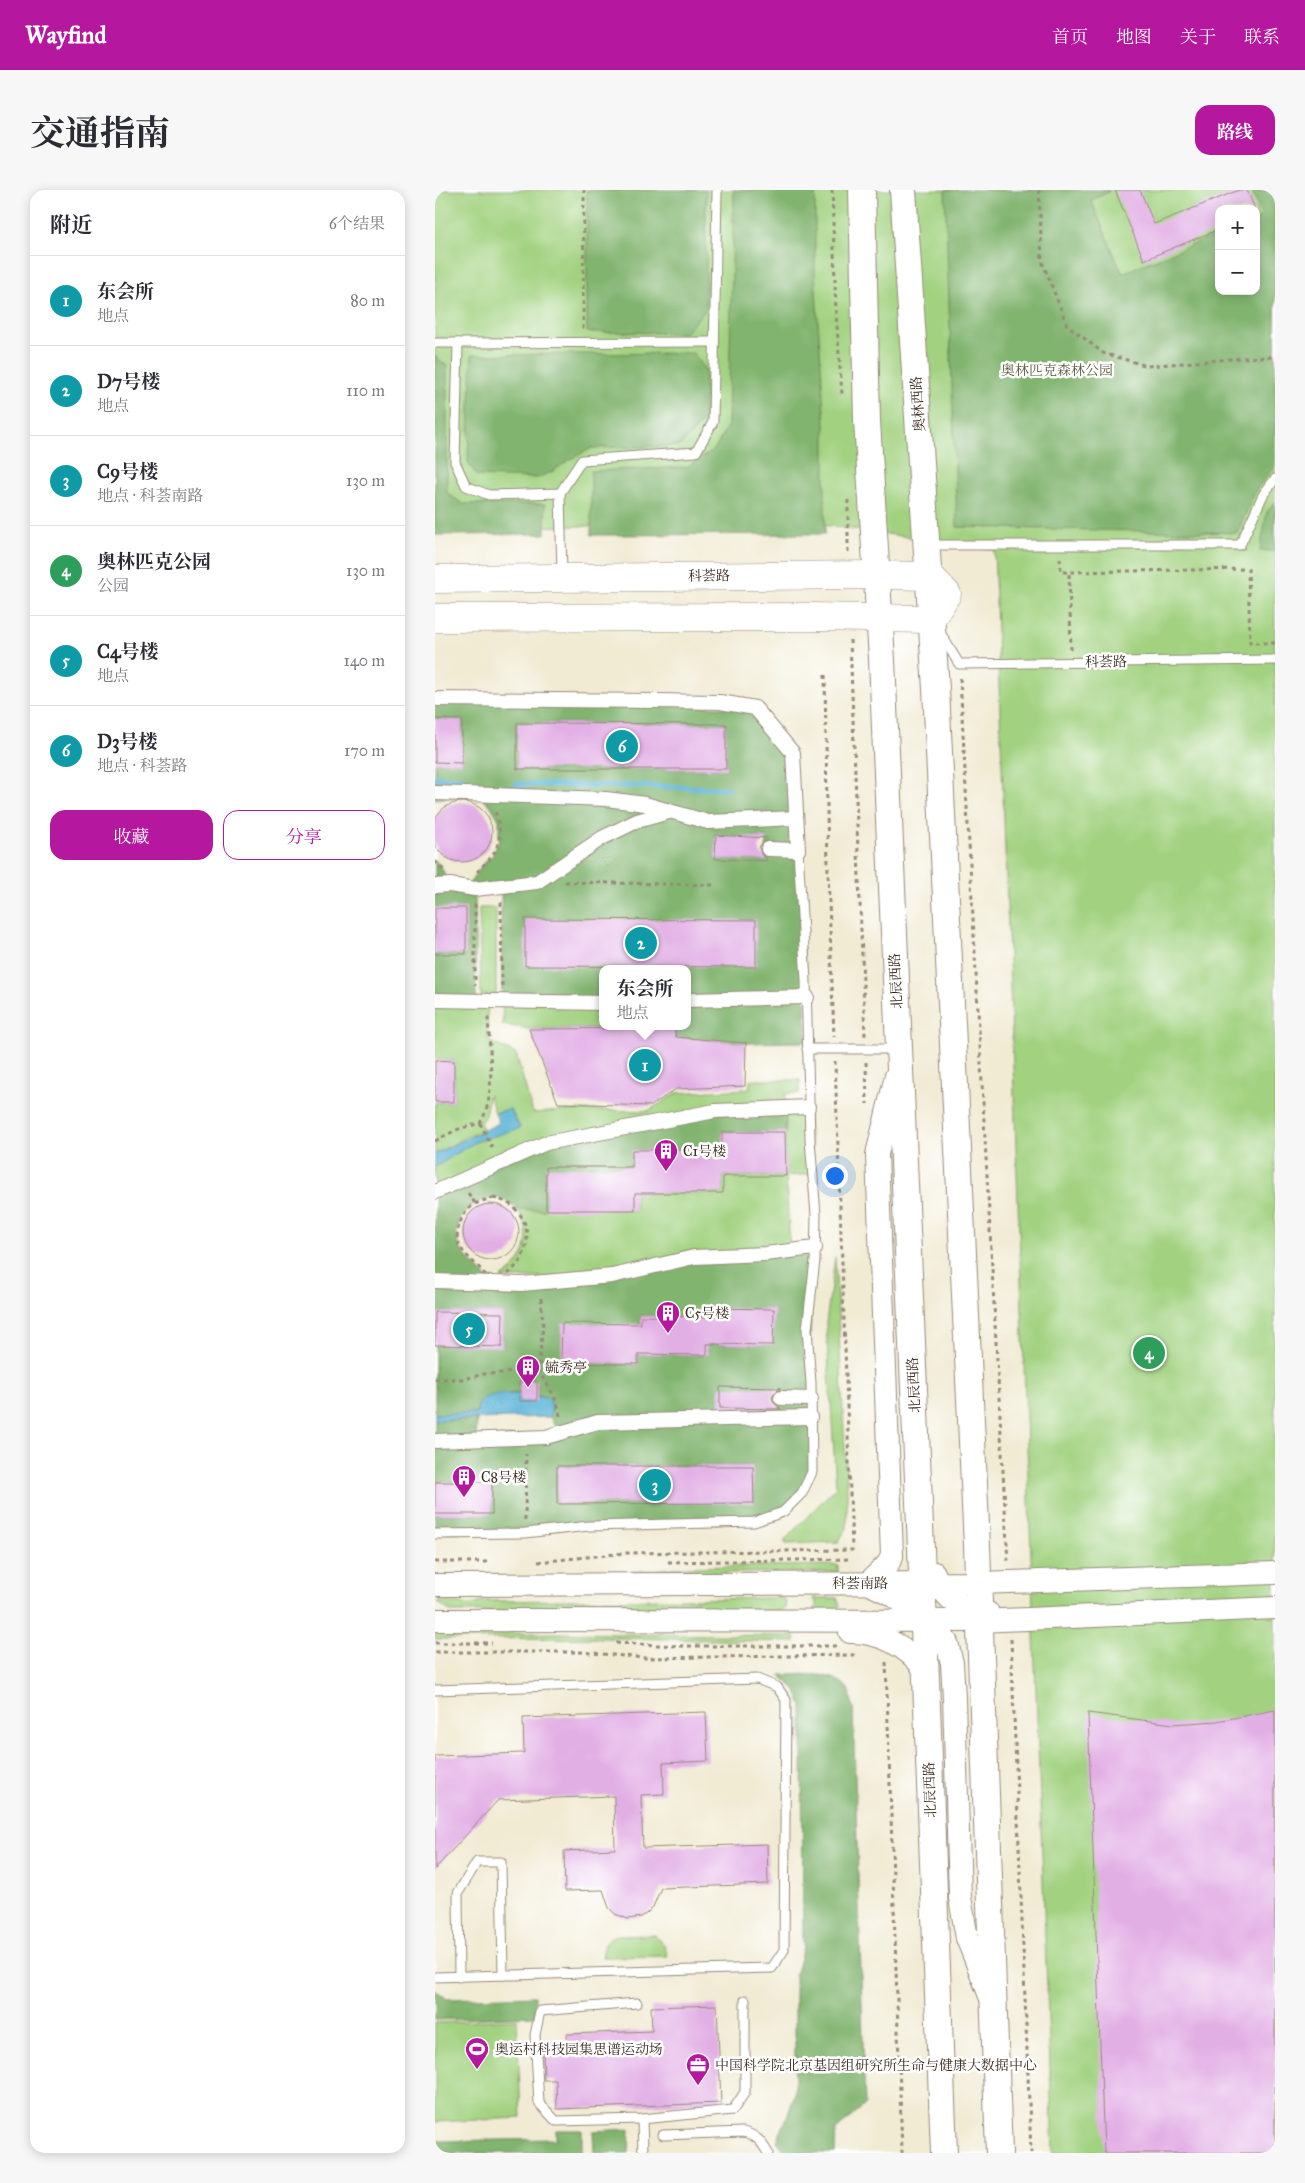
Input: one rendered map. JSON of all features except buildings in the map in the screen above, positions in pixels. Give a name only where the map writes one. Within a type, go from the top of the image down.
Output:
[{"type":"main road","points":[[862,190],[867,421],[880,618]]},
{"type":"main road","name":"奥林西路","points":[[903,190],[929,576]]},
{"type":"main road","points":[[929,576],[947,594],[931,619],[979,1583],[999,2153]]},
{"type":"main road","name":"科荟路","points":[[435,579],[929,576]]},
{"type":"main road","points":[[435,618],[931,619]]},
{"type":"main road","name":"北辰西路","points":[[880,618],[920,1513],[944,2153]]},
{"type":"street","points":[[435,699],[720,702],[755,708],[793,753],[798,850],[768,849]]},
{"type":"street","points":[[435,792],[606,799],[645,804],[708,822],[796,818]]},
{"type":"street","points":[[435,886],[471,888],[537,882],[602,838],[637,821],[669,812]]},
{"type":"street","points":[[691,1000],[807,997]]},
{"type":"street","points":[[435,1000],[599,1002]]},
{"type":"street","points":[[899,1056],[877,1154],[892,1556],[888,1564],[869,1583],[894,1596],[937,1628],[947,1643],[952,1663],[954,1698],[961,1898],[967,1938],[993,2005]]},
{"type":"street","points":[[435,1192],[546,1143],[715,1112],[808,1107]]},
{"type":"street","points":[[435,1281],[536,1282],[612,1276],[693,1257],[765,1254],[815,1248]]},
{"type":"street","points":[[781,1398],[811,1399]]},
{"type":"street","points":[[435,1441],[546,1437],[598,1422],[810,1417]]},
{"type":"street","points":[[920,1513],[932,1567],[940,1590],[954,1604],[1014,1620]]},
{"type":"street","name":"科荟南路","points":[[435,1585],[979,1583],[1275,1573]]},
{"type":"street","points":[[791,1583],[799,1593],[802,1602],[800,1611],[791,1620]]},
{"type":"street","points":[[1014,1620],[1010,1619],[1275,1608]]},
{"type":"street","points":[[435,1620],[1014,1620]]},
{"type":"street","points":[[610,1620],[661,1629],[863,1632],[877,1635],[898,1646],[914,1656],[925,1669]]},
{"type":"lane","points":[[562,578],[559,493],[582,460],[696,452],[713,422],[717,190]]},
{"type":"lane","points":[[435,343],[583,344],[714,342]]},
{"type":"lane","points":[[458,343],[455,462],[466,486],[489,494],[559,493]]},
{"type":"lane","points":[[937,546],[1060,544],[1240,546],[1263,495],[1275,479]]},
{"type":"lane","name":"科荟路","points":[[931,619],[959,664],[1275,660]]},
{"type":"lane","points":[[435,1534],[525,1533],[589,1526],[754,1522],[783,1512],[802,1493],[812,1472],[811,1399],[807,1329],[815,1248],[815,1189],[808,1107],[807,997],[798,850]]},
{"type":"lane","points":[[807,1048],[834,1048],[899,1056]]},
{"type":"lane","points":[[435,1690],[757,1679],[777,1687],[786,1700],[784,1950],[772,1968],[435,1977]]},
{"type":"lane","points":[[459,1977],[458,1893],[477,1862],[501,1862],[503,1976]]},
{"type":"lane","points":[[637,2003],[540,2011],[535,2035],[539,2103],[556,2121],[642,2119],[733,2110],[745,2092],[745,2000]]},
{"type":"lane","points":[[642,2119],[643,2153]]},
{"type":"lane","points":[[663,2135],[743,2132],[752,2134],[759,2139],[768,2153]]},
{"type":"path","points":[[583,190],[583,344]]},
{"type":"path","points":[[833,190],[836,313],[843,400]]},
{"type":"path","points":[[1039,190],[1042,261],[1067,325],[1103,354],[1147,366],[1275,357]]},
{"type":"path","points":[[847,497],[849,575]]},
{"type":"path","points":[[1060,544],[1061,572],[1248,569],[1250,643],[1275,643]]},
{"type":"path","points":[[1069,572],[1071,662]]},
{"type":"path","points":[[532,1562],[625,1552],[852,1550],[828,873],[825,675]]},
{"type":"path","points":[[435,1141],[456,1130],[480,1123],[485,1115],[489,1094],[471,888],[483,864],[493,855],[499,840],[499,820],[491,806],[477,794]]},
{"type":"path","points":[[537,882],[713,885]]},
{"type":"path","points":[[501,885],[502,1001]]},
{"type":"path","points":[[480,1123],[501,1162]]},
{"type":"path","points":[[493,1198],[508,1202],[525,1219],[526,1243],[523,1256],[511,1271],[490,1283],[485,1273],[463,1253],[458,1244],[457,1232],[464,1213],[475,1203],[493,1198]]},
{"type":"path","points":[[536,1282],[542,1299],[543,1326],[538,1371],[553,1391],[559,1406],[561,1421]]},
{"type":"path","points":[[435,1379],[538,1371]]},
{"type":"path","points":[[525,1438],[525,1533]]},
{"type":"path","points":[[435,1562],[493,1562]]},
{"type":"path","points":[[607,1642],[679,1646],[843,1646]]},
{"type":"path","points":[[435,1643],[497,1643]]},
{"type":"path","points":[[435,1652],[572,1652],[645,1658],[855,1655]]},
{"type":"green space","name":"奥林匹克森林公园","points":[[435,190],[1275,190],[1275,2153],[1053,2153],[994,549],[809,523],[435,528]]},
{"type":"green space","points":[[587,190],[706,190],[706,309],[685,333],[587,332]]},
{"type":"green space","points":[[734,190],[815,190],[815,276],[825,425],[825,534],[591,535],[591,471],[687,467],[715,449],[728,425]]},
{"type":"green space","name":"奥林匹克森林公园","points":[[945,190],[1108,190],[1109,192],[1091,200],[1122,273],[1215,236],[1215,295],[1260,295],[1260,217],[1262,216],[1260,205],[1258,205],[1252,190],[1275,190],[1275,465],[1256,490],[1237,533],[957,527]]},
{"type":"green space","points":[[693,353],[705,370],[705,419],[680,446],[592,448],[553,471],[537,478],[477,476],[468,462],[472,355]]},
{"type":"green space","points":[[435,356],[447,366],[447,493],[463,504],[545,504],[545,534],[435,535]]},
{"type":"green space","points":[[1275,502],[1275,551],[1260,551],[1267,512]]},
{"type":"green space","points":[[435,699],[755,708],[793,753],[807,1042],[746,1043],[676,1037],[675,1030],[691,1030],[691,965],[599,965],[599,1003],[502,1001],[501,886],[475,889],[476,1001],[435,1000],[435,954],[465,954],[435,908],[435,861],[440,865],[450,885],[467,887],[483,864],[493,855],[499,840],[499,820],[491,806],[477,794],[435,799],[435,762],[462,762],[462,720],[435,719]],"holes":[[[517,723],[726,724],[726,769],[517,769]],[[716,836],[767,838],[766,861],[715,859]]]},
{"type":"green space","points":[[479,908],[496,908],[496,995],[481,995]]},
{"type":"green space","points":[[435,1000],[487,1001],[488,1041],[516,1054],[533,1113],[578,1110],[648,1111],[677,1093],[749,1089],[750,1080],[800,1080],[799,1093],[785,1094],[786,1108],[435,1192],[435,1167],[475,1142],[520,1127],[510,1109],[495,1113],[489,1095],[485,1115],[480,1123],[484,1131],[468,1136],[435,1154],[435,1102],[454,1102],[454,1061],[435,1060]]},
{"type":"green space","points":[[502,1001],[599,1003],[599,1029],[529,1029],[503,1025]]},
{"type":"green space","points":[[808,1107],[813,1174],[786,1176],[790,1251],[612,1276],[501,1278],[517,1264],[525,1247],[527,1238],[526,1228],[517,1209],[635,1210],[635,1193],[723,1193],[723,1176],[785,1176],[786,1108]]},
{"type":"green space","points":[[786,1108],[785,1132],[722,1132],[722,1149],[633,1150],[632,1167],[546,1168],[546,1210],[519,1209],[508,1202],[493,1198],[480,1201],[469,1208],[461,1219],[457,1232],[458,1242],[465,1256],[483,1273],[490,1283],[522,1284],[694,1257],[815,1248],[810,1288],[812,1472],[783,1512],[754,1522],[435,1533],[435,1514],[492,1514],[492,1482],[435,1482],[435,1420],[477,1420],[476,1439],[560,1433],[550,1417],[552,1407],[546,1397],[537,1396],[537,1382],[519,1382],[519,1394],[510,1393],[478,1413],[435,1414],[435,1345],[502,1346],[503,1313],[435,1312],[435,1192],[546,1143],[715,1111]],"holes":[[[710,1308],[773,1309],[773,1345],[707,1344],[706,1355],[638,1354],[638,1364],[562,1363],[641,1324],[641,1316],[707,1317]],[[781,1388],[780,1409],[720,1408]],[[557,1466],[753,1466],[754,1502],[557,1504]]]},
{"type":"green space","points":[[835,1257],[847,1488],[847,1528],[838,1542],[785,1544],[785,1540],[836,1487],[826,1323]]},
{"type":"green space","points":[[838,1565],[838,1572],[600,1574],[684,1567]]},
{"type":"green space","points":[[783,1598],[786,1602],[785,1608],[780,1611],[451,1612],[437,1602],[473,1605],[481,1601]]},
{"type":"green space","points":[[813,1598],[837,1598],[840,1606],[834,1611],[813,1611],[816,1607],[816,1602]]},
{"type":"green space","points":[[554,1633],[795,1636],[795,1642],[628,1638],[435,1639],[435,1634]]},
{"type":"green space","points":[[807,1674],[835,1679],[848,1689],[853,1708],[865,2105],[836,2130],[835,2153],[786,2153],[777,2141],[795,2093],[795,1976],[803,1947],[802,1706],[795,1689],[780,1675]]},
{"type":"green space","points":[[655,1935],[664,1945],[668,1956],[602,1957],[605,1944],[613,1936]]},
{"type":"green space","points":[[435,1989],[447,1999],[535,1996],[535,2016],[435,2020]]},
{"type":"green space","name":"奥运村科技园集思谱运动场","points":[[517,2019],[521,2118],[435,2122],[435,2023]]},
{"type":"green space","points":[[630,2129],[629,2153],[594,2153],[593,2131]]},
{"type":"green space","points":[[556,2130],[582,2130],[582,2153],[437,2153],[436,2141],[556,2139]]},
{"type":"water","points":[[510,1109],[520,1128],[475,1142],[435,1167],[435,1154],[499,1123],[495,1113]]},
{"type":"water","points":[[519,1394],[520,1401],[537,1401],[537,1396],[550,1399],[552,1407],[550,1417],[435,1420],[435,1414],[477,1413],[479,1403],[482,1400],[489,1396]]},
{"type":"waterway","points":[[435,778],[462,778]]},
{"type":"waterway","points":[[516,784],[729,789]]},
{"type":"place","name":"D3号楼","points":[[622,746]]},
{"type":"place","name":"D7号楼","points":[[641,943]]},
{"type":"place","name":"东会所","points":[[645,1065]]},
{"type":"place","name":"C1号楼","points":[[666,1172]]},
{"type":"place","name":"C4号楼","points":[[469,1329]]},
{"type":"place","name":"C5号楼","points":[[668,1334]]},
{"type":"place","name":"奥林匹克公园","points":[[1149,1353]]},
{"type":"place","name":"毓秀亭","points":[[528,1388]]},
{"type":"place","name":"C9号楼","points":[[655,1485]]},
{"type":"place","name":"C8号楼","points":[[464,1498]]},
{"type":"place","name":"奥运村科技园集思谱运动场","points":[[477,2070]]},
{"type":"place","name":"中国科学院北京基因组研究所生命与健康大数据中心","points":[[698,2086]]}]
